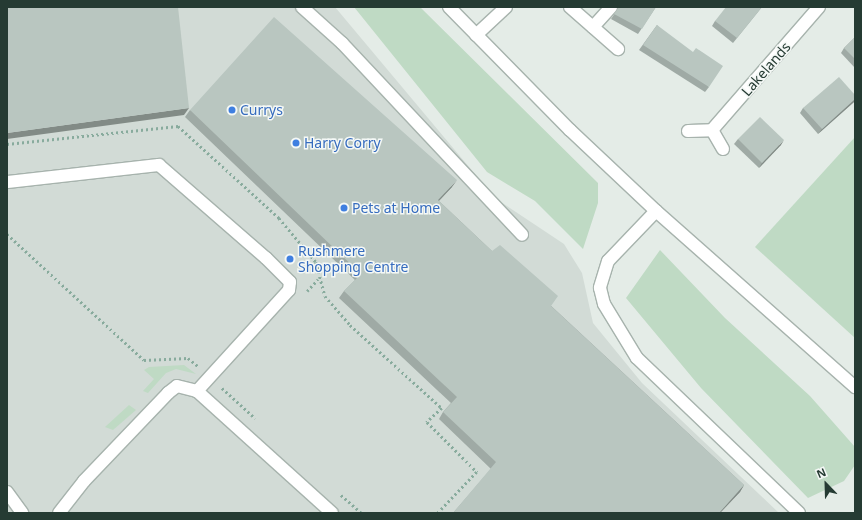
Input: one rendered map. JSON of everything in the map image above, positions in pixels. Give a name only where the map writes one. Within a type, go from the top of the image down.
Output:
[{"type":"street","points":[[302,7],[342,43],[522,235]]},
{"type":"street","points":[[449,7],[656,211],[855,387]]},
{"type":"street","points":[[476,35],[506,7]]},
{"type":"street","points":[[570,7],[618,49]]},
{"type":"street","points":[[593,27],[611,7]]},
{"type":"street","name":"Lakelands","points":[[712,130],[819,7]]},
{"type":"street","points":[[688,131],[712,130],[723,149]]},
{"type":"street","points":[[7,182],[159,165],[229,223],[290,282],[289,290],[268,316],[197,391]]},
{"type":"street","points":[[656,211],[608,261],[600,288],[604,304],[637,358],[799,513]]},
{"type":"street","points":[[60,513],[84,482],[168,393],[177,386],[197,391],[332,513]]},
{"type":"street","points":[[7,492],[22,513]]},
{"type":"shaded area","name":"Rushmere Shopping Centre","points":[[7,7],[335,7],[495,198],[564,244],[582,273],[593,323],[642,383],[779,513],[7,513]]},
{"type":"green space","points":[[354,7],[420,7],[598,183],[598,203],[583,249],[535,201],[487,172]]},
{"type":"green space","points":[[855,137],[855,338],[755,247]]},
{"type":"green space","points":[[660,250],[725,318],[810,396],[855,447],[855,465],[844,481],[808,498],[701,388],[626,298]]},
{"type":"green space","points":[[184,365],[196,374],[176,369],[166,373],[148,393],[143,391],[154,379],[144,370],[149,367]]},
{"type":"green space","points":[[129,405],[136,410],[113,430],[105,427]]},
{"type":"building","points":[[7,7],[178,7],[189,108],[7,133]]},
{"type":"building","points":[[619,7],[656,7],[642,29],[614,14]]},
{"type":"building","points":[[726,7],[762,7],[737,38],[715,21]]},
{"type":"building","points":[[274,17],[457,180],[438,200],[492,251],[500,245],[558,296],[551,306],[744,485],[719,513],[453,513],[496,462],[443,412],[457,397],[344,291],[361,274],[190,110]]},
{"type":"building","points":[[657,25],[693,52],[696,48],[723,66],[709,87],[643,45]]},
{"type":"building","points":[[855,37],[855,59],[844,48]]},
{"type":"building","points":[[839,77],[855,95],[855,99],[822,129],[803,108]]},
{"type":"building","points":[[760,117],[784,140],[762,163],[738,139]]},
{"type":"place","name":"Currys","points":[[232,110]]},
{"type":"place","name":"Harry Corry","points":[[296,143]]},
{"type":"place","name":"Pets at Home","points":[[344,208]]},
{"type":"place","name":"Rushmere Shopping Centre","points":[[290,259]]}]
